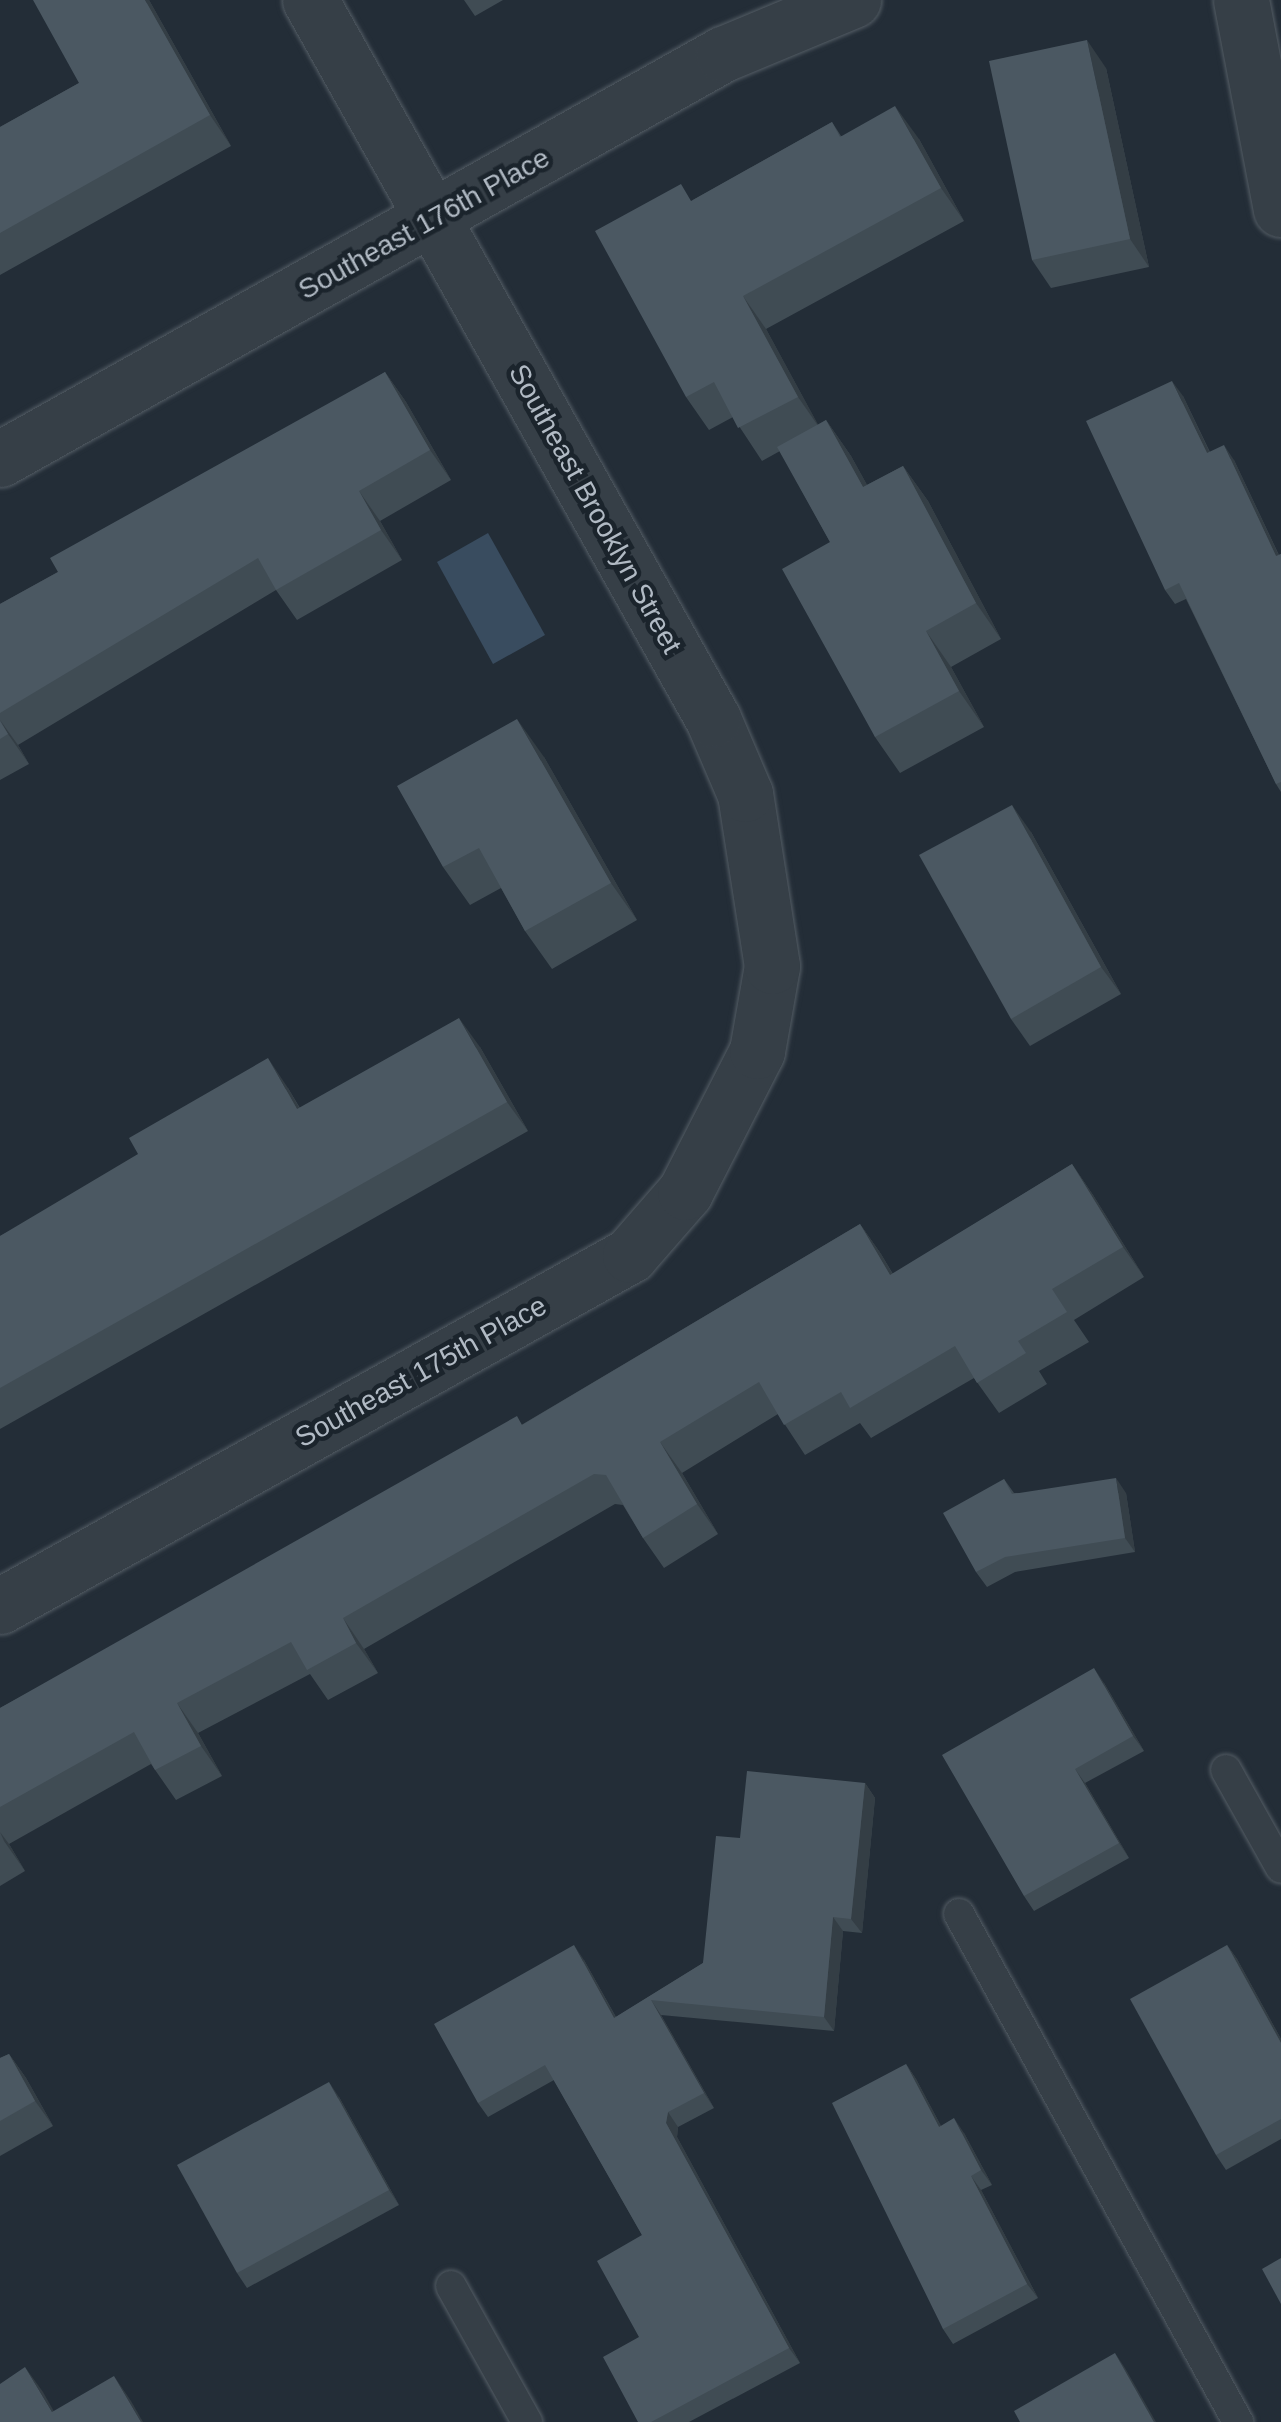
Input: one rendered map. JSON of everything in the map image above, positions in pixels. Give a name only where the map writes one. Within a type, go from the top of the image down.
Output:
[{"type":"street","name":"Southeast Brooklyn Street","points":[[310,0],[713,719],[746,794],[772,966],[757,1051]]},
{"type":"street","name":"Southeast 176th Place","points":[[0,459],[722,54],[854,0]]},
{"type":"street","points":[[1241,0],[1281,209]]},
{"type":"street","name":"Southeast 175th Place","points":[[0,1606],[630,1255],[685,1192],[757,1051]]},
{"type":"lane","points":[[1226,1770],[1281,1868]]},
{"type":"lane","points":[[959,1914],[1238,2422]]},
{"type":"lane","points":[[451,2286],[527,2422]]},
{"type":"water","points":[[488,533],[545,635],[493,664],[437,562]]},
{"type":"building","points":[[33,0],[145,0],[210,115],[0,233],[0,127],[79,83]]},
{"type":"building","points":[[1087,40],[1130,239],[1032,260],[989,61]]},
{"type":"building","points":[[895,106],[941,188],[743,296],[798,397],[738,428],[714,382],[686,397],[595,231],[681,184],[691,201],[832,122],[840,137]]},
{"type":"building","points":[[385,372],[430,450],[359,491],[381,530],[276,590],[258,558],[0,713],[0,604],[58,572],[50,558]]},
{"type":"building","points":[[1172,381],[1207,453],[1224,445],[1276,556],[1281,554],[1281,782],[1276,784],[1179,583],[1165,590],[1086,421]]},
{"type":"building","points":[[826,420],[863,487],[903,466],[976,603],[926,631],[959,691],[875,737],[782,569],[830,542],[777,447]]},
{"type":"building","points":[[517,719],[611,883],[525,931],[479,848],[443,867],[397,786]]},
{"type":"building","points":[[0,721],[8,734],[0,739]]},
{"type":"building","points":[[1012,805],[1101,967],[1011,1019],[919,855]]},
{"type":"building","points":[[459,1018],[507,1102],[0,1388],[0,1236],[138,1154],[129,1138],[268,1058],[297,1109]]},
{"type":"building","points":[[1072,1164],[1123,1247],[1052,1289],[1067,1312],[1018,1341],[1026,1353],[977,1383],[955,1346],[850,1408],[841,1392],[784,1425],[759,1382],[660,1442],[697,1504],[643,1538],[606,1475],[594,1474],[343,1618],[356,1643],[307,1670],[291,1642],[177,1703],[201,1746],[155,1770],[134,1732],[0,1807],[0,1708],[517,1416],[522,1425],[860,1224],[890,1275]]},
{"type":"building","points":[[1116,1478],[1125,1538],[1005,1557],[976,1572],[943,1513],[1004,1479],[1012,1494]]},
{"type":"building","points":[[1094,1668],[1133,1736],[1075,1769],[1119,1843],[1024,1896],[942,1755]]},
{"type":"building","points":[[747,1771],[865,1783],[851,1919],[833,1917],[824,2017],[651,2000],[704,2093],[668,2112],[666,2123],[789,2348],[651,2422],[638,2422],[603,2357],[639,2337],[597,2261],[642,2235],[545,2065],[478,2103],[434,2024],[574,1945],[614,2018],[703,1963],[716,1836],[740,1838]]},
{"type":"building","points":[[1227,1945],[1281,2043],[1281,2119],[1216,2155],[1130,1999]]},
{"type":"building","points":[[9,2054],[35,2101],[0,2121],[0,2058]]},
{"type":"building","points":[[906,2064],[939,2127],[954,2118],[981,2170],[971,2176],[1027,2284],[943,2329],[832,2103]]},
{"type":"building","points":[[329,2082],[389,2190],[237,2273],[177,2165]]},
{"type":"building","points":[[1281,2258],[1281,2304],[1262,2269]]},
{"type":"building","points":[[1115,2353],[1154,2422],[1020,2422],[1014,2411]]},
{"type":"building","points":[[25,2367],[52,2412],[114,2376],[141,2422],[0,2422],[0,2384]]}]
